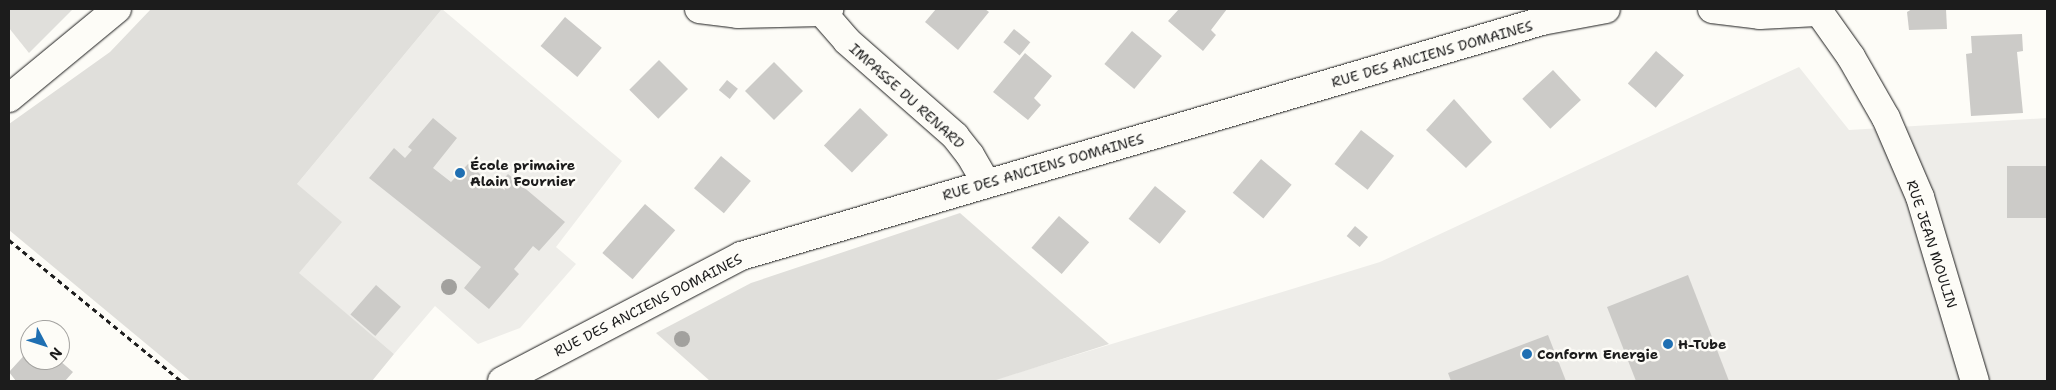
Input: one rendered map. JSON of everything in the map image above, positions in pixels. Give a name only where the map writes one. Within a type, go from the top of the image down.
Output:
[{"type":"street","points":[[9,98],[117,9]]},
{"type":"street","name":"IMPASSE DU RENARD","points":[[699,9],[738,14],[826,10],[846,41],[955,136],[970,155],[986,182]]},
{"type":"street","name":"RUE DES ANCIENS DOMAINES","points":[[502,381],[741,256],[1538,15],[1606,9]]},
{"type":"street","points":[[1712,9],[1760,15],[1817,10]]},
{"type":"street","name":"RUE JEAN MOULIN","points":[[1817,10],[1852,57],[1886,118],[1920,197],[1975,381]]},
{"type":"path","points":[[9,240],[181,381]]},
{"type":"shaded area","points":[[9,9],[73,9],[29,53],[9,28]]},
{"type":"shaded area","points":[[151,9],[442,9],[297,184],[342,222],[299,273],[394,354],[372,381],[191,381],[9,230],[9,124],[110,52]]},
{"type":"shaded area","name":"École primaire Alain Fournier","points":[[442,9],[622,161],[556,247],[576,264],[520,328],[478,344],[435,306],[394,354],[298,273],[297,184]]},
{"type":"shaded area","points":[[1799,67],[1849,130],[2047,118],[2047,381],[991,381],[1380,262]]},
{"type":"shaded area","points":[[960,213],[1109,344],[993,381],[710,381],[656,333],[751,283]]},
{"type":"building","points":[[936,9],[985,9],[989,12],[958,50],[925,22]]},
{"type":"building","points":[[1179,9],[1227,9],[1211,30],[1216,35],[1203,51],[1168,21]]},
{"type":"building","points":[[1912,9],[1946,9],[1947,29],[1909,30],[1907,12]]},
{"type":"building","points":[[565,17],[602,48],[577,77],[541,46]]},
{"type":"building","points":[[1014,29],[1030,42],[1020,55],[1003,42]]},
{"type":"building","points":[[1132,31],[1162,56],[1134,89],[1104,64]]},
{"type":"building","points":[[2022,34],[2023,51],[2017,52],[2023,113],[1971,116],[1966,54],[1972,53],[1971,36]]},
{"type":"building","points":[[1656,51],[1684,75],[1656,108],[1628,83]]},
{"type":"building","points":[[1025,53],[1052,76],[1034,98],[1041,105],[1028,120],[993,92]]},
{"type":"building","points":[[659,60],[688,89],[658,119],[629,90]]},
{"type":"building","points":[[774,62],[803,91],[774,120],[745,91]]},
{"type":"building","points":[[1553,70],[1581,100],[1550,129],[1522,99]]},
{"type":"building","points":[[727,80],[738,89],[730,99],[719,90]]},
{"type":"building","points":[[1454,99],[1492,142],[1466,168],[1426,130]]},
{"type":"building","points":[[860,108],[888,135],[852,172],[824,145]]},
{"type":"building","points":[[433,118],[457,138],[433,168],[451,182],[468,164],[496,187],[508,174],[565,222],[539,251],[533,246],[514,269],[519,274],[489,309],[464,288],[481,267],[369,178],[394,148],[405,158],[412,150],[408,147]]},
{"type":"building","points":[[1361,130],[1394,156],[1368,190],[1335,164]]},
{"type":"building","points":[[721,156],[751,181],[724,213],[694,188]]},
{"type":"building","points":[[1261,159],[1292,185],[1263,218],[1233,193]]},
{"type":"building","points":[[2007,166],[2047,166],[2047,218],[2007,218]]},
{"type":"building","points":[[1155,186],[1186,211],[1160,244],[1129,219]]},
{"type":"building","points":[[645,204],[675,230],[633,279],[602,253]]},
{"type":"building","points":[[1059,216],[1089,242],[1062,274],[1031,248]]},
{"type":"building","points":[[1355,226],[1368,237],[1360,247],[1347,236]]},
{"type":"building","name":"H-Tube","points":[[1688,275],[1729,381],[1636,381],[1607,307]]},
{"type":"building","points":[[376,285],[401,307],[375,336],[350,314]]},
{"type":"building","name":"Conform Energie","points":[[1548,335],[1566,381],[1451,381],[1448,373]]},
{"type":"building","points":[[20,360],[20,370],[70,369],[73,372],[65,381],[16,381],[9,372]]},
{"type":"place","name":"École primaire Alain Fournier","points":[[460,173]]},
{"type":"place","name":"H-Tube","points":[[1668,344]]},
{"type":"place","name":"Conform Energie","points":[[1527,354]]}]
